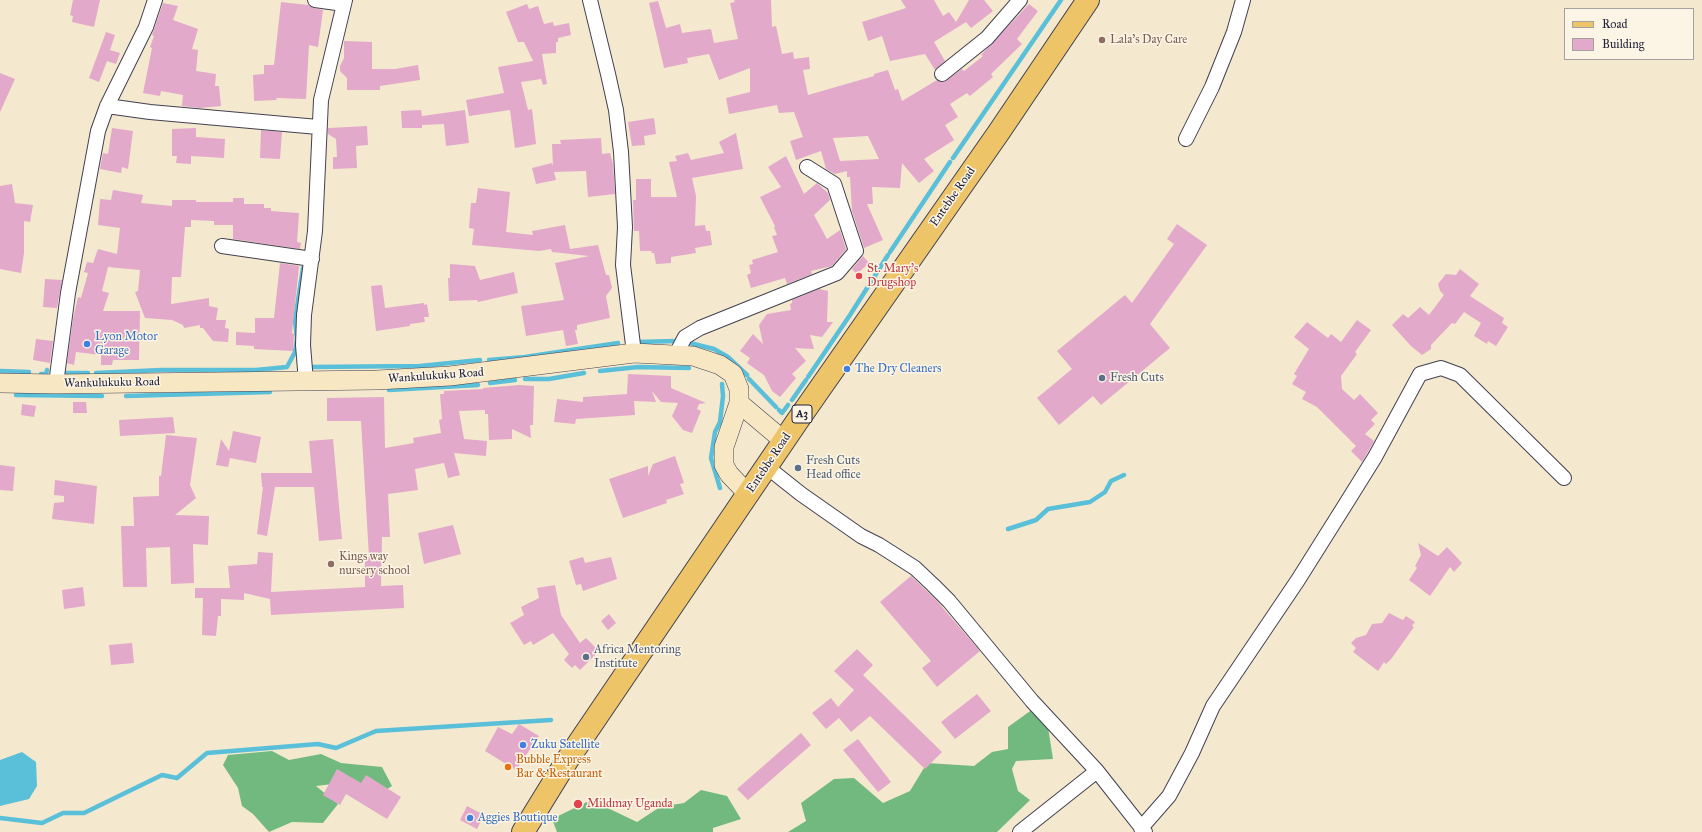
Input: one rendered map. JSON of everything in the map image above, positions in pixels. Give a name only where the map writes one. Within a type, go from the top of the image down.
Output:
[{"type":"main road","name":"Entebbe Road","points":[[523,832],[568,759],[784,441],[999,132],[1088,0]]},
{"type":"main road","name":"Wankulukuku Road","points":[[0,383],[306,382],[450,376],[634,353],[693,356],[720,365],[733,374],[739,389],[737,409],[724,447],[724,465],[729,474],[748,494]]},
{"type":"main road","points":[[737,409],[784,441]]},
{"type":"street","points":[[56,384],[68,293],[98,131],[107,106],[146,28],[155,0]]},
{"type":"street","points":[[306,382],[303,345],[304,323],[312,259],[318,127],[321,100],[345,2],[315,0]]},
{"type":"street","points":[[590,0],[612,88],[621,152],[625,227],[623,265],[634,353]]},
{"type":"street","points":[[942,74],[987,38],[1020,0]]},
{"type":"street","points":[[1186,140],[1214,80],[1234,32],[1244,0]]},
{"type":"street","points":[[107,106],[150,112],[318,127]]},
{"type":"street","points":[[676,354],[685,336],[700,328],[836,273],[856,251],[834,184],[808,167]]},
{"type":"street","points":[[222,246],[312,259]]},
{"type":"street","points":[[767,467],[801,494],[861,536],[879,545],[915,568],[933,585],[949,601],[1032,701],[1097,771],[1143,830],[1168,796],[1192,753],[1213,706],[1298,580],[1375,457],[1420,374],[1441,368],[1460,376],[1564,478]]},
{"type":"street","points":[[1020,832],[1097,771]]},
{"type":"green space","points":[[1033,709],[1047,721],[1053,759],[1016,761],[1012,769],[1018,791],[1030,800],[997,832],[788,832],[806,821],[801,803],[834,779],[854,778],[883,803],[910,791],[927,763],[974,766],[992,752],[1008,749],[1008,727]]},
{"type":"green space","points":[[272,751],[289,760],[321,754],[341,763],[382,767],[392,786],[364,804],[341,783],[316,786],[338,804],[323,823],[292,822],[269,832],[253,814],[242,806],[238,788],[223,765],[228,755]]},
{"type":"green space","points":[[701,790],[727,796],[741,819],[713,828],[713,832],[557,832],[552,819],[591,800],[637,822],[660,807],[684,803]]},
{"type":"water","points":[[22,752],[36,762],[37,786],[29,799],[0,806],[0,760]]},
{"type":"building","points":[[73,0],[100,0],[94,27],[72,22],[73,16],[70,15]]},
{"type":"building","points":[[734,0],[771,0],[772,27],[776,26],[782,54],[793,52],[794,59],[809,57],[810,69],[803,70],[808,95],[874,76],[874,74],[888,70],[895,90],[898,89],[902,101],[937,80],[944,82],[962,69],[964,71],[983,56],[981,55],[1029,4],[1038,11],[1017,39],[1022,44],[991,74],[993,77],[970,96],[967,93],[950,104],[958,117],[945,125],[954,140],[924,159],[934,171],[919,183],[902,163],[900,188],[872,187],[873,204],[867,204],[883,240],[864,248],[852,211],[850,177],[847,177],[847,171],[835,174],[826,169],[821,151],[796,160],[790,141],[803,137],[794,112],[779,113],[777,105],[729,114],[726,98],[750,92],[750,68],[719,80],[709,54],[687,58],[688,63],[664,68],[649,3],[658,1],[666,28],[680,24],[682,33],[711,29],[714,43],[738,39],[730,3],[735,2]],"holes":[[[868,136],[879,159],[840,161],[833,138]]]},
{"type":"building","points":[[901,0],[934,0],[943,16],[949,12],[956,22],[969,0],[984,0],[993,11],[971,28],[966,22],[934,42],[945,61],[935,70],[925,54],[890,61],[882,36],[868,41],[862,22],[906,8]]},
{"type":"building","points":[[281,2],[308,5],[313,8],[323,10],[318,47],[309,45],[306,99],[276,98],[277,100],[254,101],[253,75],[264,74],[264,65],[274,65]]},
{"type":"building","points":[[163,3],[178,6],[173,20],[198,29],[192,49],[198,50],[196,71],[216,74],[215,86],[219,86],[221,106],[200,108],[182,106],[183,95],[161,91],[160,96],[143,93],[152,48],[150,47],[154,36],[152,35]]},
{"type":"building","points":[[527,4],[529,9],[538,6],[544,24],[553,22],[554,26],[569,23],[571,35],[558,38],[558,42],[556,42],[556,53],[542,54],[547,84],[543,85],[541,79],[521,82],[528,110],[532,109],[536,144],[515,148],[510,110],[469,116],[466,100],[504,93],[498,67],[533,61],[524,42],[518,42],[506,12]]},
{"type":"building","points":[[106,32],[115,35],[110,50],[120,53],[116,64],[107,61],[99,82],[89,78]]},
{"type":"building","points":[[344,41],[372,42],[372,69],[395,69],[418,65],[420,80],[380,86],[380,90],[347,90],[347,78],[340,71],[340,66],[344,58]]},
{"type":"building","points":[[0,73],[15,79],[0,112]]},
{"type":"building","points":[[421,110],[422,116],[465,110],[469,143],[446,146],[444,124],[422,125],[422,128],[402,128],[401,111]]},
{"type":"building","points":[[654,118],[656,134],[644,136],[645,145],[632,146],[628,122]]},
{"type":"building","points":[[367,126],[368,145],[356,146],[357,168],[333,169],[333,157],[337,157],[336,139],[328,134],[328,128]]},
{"type":"building","points":[[112,128],[133,131],[128,169],[122,167],[121,173],[100,169],[103,153],[108,154]]},
{"type":"building","points":[[196,128],[196,137],[225,139],[224,158],[191,156],[191,164],[176,163],[177,156],[172,156],[172,129]]},
{"type":"building","points":[[261,130],[282,132],[280,159],[260,158]]},
{"type":"building","points":[[736,133],[743,169],[692,178],[696,196],[695,226],[705,225],[706,231],[710,231],[712,245],[695,248],[696,253],[671,257],[671,263],[656,264],[654,253],[651,253],[652,251],[640,251],[639,231],[634,231],[633,200],[636,200],[636,179],[651,179],[651,197],[677,197],[669,162],[677,161],[675,156],[688,153],[691,160],[724,153],[719,142]]},
{"type":"building","points":[[601,138],[602,154],[610,153],[613,164],[615,194],[588,197],[586,171],[554,172],[556,180],[536,184],[532,168],[552,163],[553,166],[552,144],[561,144],[560,140]]},
{"type":"building","points":[[786,156],[804,194],[817,183],[828,193],[830,200],[814,215],[827,239],[840,230],[846,249],[832,266],[811,271],[812,274],[787,284],[785,278],[751,288],[747,275],[751,273],[749,265],[753,264],[752,260],[778,252],[772,236],[777,235],[775,226],[760,197],[781,187],[768,167]]},
{"type":"building","points":[[12,184],[15,203],[33,205],[30,222],[24,221],[24,253],[21,273],[0,269],[0,186]]},
{"type":"building","points":[[478,188],[510,192],[506,232],[533,235],[532,231],[565,225],[570,249],[598,245],[606,275],[609,275],[612,288],[606,296],[610,318],[577,325],[577,330],[575,330],[578,344],[566,346],[563,330],[526,336],[521,306],[564,300],[555,263],[589,256],[552,252],[551,249],[539,251],[472,245],[474,229],[469,228],[471,203],[476,203]]},
{"type":"building","points":[[113,190],[143,195],[141,203],[172,206],[172,200],[196,200],[196,202],[233,202],[233,198],[244,198],[244,204],[264,204],[264,208],[271,208],[271,211],[299,213],[297,242],[301,243],[300,249],[233,239],[233,225],[214,225],[214,221],[191,220],[191,227],[185,227],[181,277],[172,277],[171,304],[209,298],[209,306],[218,308],[216,320],[226,320],[225,328],[229,329],[228,342],[213,341],[203,328],[200,328],[200,325],[184,328],[183,325],[172,320],[145,318],[135,292],[138,291],[140,270],[108,267],[102,291],[109,293],[103,311],[140,311],[139,360],[113,360],[112,365],[101,365],[101,355],[76,352],[74,365],[67,363],[73,319],[78,297],[81,298],[88,273],[84,272],[87,262],[93,263],[98,249],[117,254],[120,228],[98,225],[100,199],[111,200]]},
{"type":"building","points":[[1177,224],[1207,245],[1150,324],[1170,348],[1101,405],[1093,396],[1059,425],[1037,398],[1072,369],[1057,351],[1125,295],[1132,303],[1174,244],[1167,239]]},
{"type":"building","points":[[863,256],[869,263],[857,274],[852,269]]},
{"type":"building","points":[[280,263],[299,266],[292,333],[294,334],[293,351],[254,349],[254,346],[236,345],[236,332],[255,333],[255,318],[274,318]]},
{"type":"building","points":[[450,264],[475,266],[480,280],[514,272],[518,293],[478,302],[477,300],[449,301],[448,278],[450,278]]},
{"type":"building","points":[[1460,269],[1479,284],[1470,296],[1504,318],[1502,323],[1508,327],[1496,346],[1488,341],[1487,344],[1474,336],[1481,323],[1464,312],[1455,324],[1452,323],[1431,345],[1431,349],[1422,355],[1411,346],[1392,325],[1403,314],[1408,318],[1420,307],[1429,315],[1444,295],[1440,291],[1438,284],[1446,274],[1456,275]]},
{"type":"building","points":[[45,279],[62,280],[57,308],[43,307]]},
{"type":"building","points":[[382,285],[385,308],[424,303],[424,305],[427,304],[429,317],[424,317],[425,322],[410,324],[410,326],[376,331],[371,286]]},
{"type":"building","points":[[819,289],[828,291],[827,322],[833,322],[822,337],[810,335],[814,349],[795,348],[806,361],[792,374],[796,378],[780,397],[772,391],[764,375],[747,363],[750,358],[740,351],[753,334],[763,344],[759,325],[767,314],[791,310],[790,304],[792,303],[792,300]]},
{"type":"building","points":[[1357,320],[1371,330],[1355,352],[1357,354],[1341,376],[1342,389],[1354,400],[1360,394],[1378,413],[1371,420],[1375,424],[1365,434],[1374,441],[1362,462],[1351,451],[1356,446],[1317,407],[1302,399],[1306,392],[1292,384],[1297,376],[1294,374],[1309,349],[1294,337],[1307,322],[1328,338],[1331,334],[1341,342]]},
{"type":"building","points":[[36,339],[53,341],[50,363],[33,360]]},
{"type":"building","points":[[628,374],[671,376],[671,388],[706,403],[699,404],[697,409],[701,411],[692,433],[683,430],[672,416],[678,403],[661,402],[652,391],[656,402],[634,401],[635,415],[576,419],[575,424],[554,422],[557,399],[583,402],[583,397],[627,394]]},
{"type":"building","points":[[519,385],[534,386],[533,425],[530,425],[531,438],[512,429],[512,439],[489,440],[488,414],[485,414],[485,410],[459,411],[464,439],[487,441],[486,456],[454,453],[460,475],[448,478],[444,463],[415,469],[418,490],[388,494],[390,537],[382,537],[381,586],[403,585],[404,608],[271,615],[270,599],[244,593],[244,600],[221,599],[221,616],[218,616],[216,636],[202,635],[203,598],[195,598],[195,588],[230,588],[228,566],[257,564],[258,552],[273,553],[271,592],[365,587],[365,557],[369,557],[361,421],[327,421],[327,398],[384,397],[385,448],[414,443],[413,438],[441,433],[439,420],[442,419],[440,394],[444,394],[444,391]]},
{"type":"building","points":[[73,402],[86,402],[87,413],[73,413]]},
{"type":"building","points":[[22,404],[36,406],[34,417],[21,415]]},
{"type":"building","points":[[173,417],[175,433],[120,436],[119,420]]},
{"type":"building","points":[[233,431],[261,437],[256,463],[230,458],[228,467],[216,465],[221,439],[229,451]]},
{"type":"building","points":[[166,435],[197,438],[190,485],[196,498],[175,515],[209,516],[208,545],[193,544],[194,583],[171,584],[170,547],[146,548],[147,587],[123,587],[121,526],[134,526],[133,497],[159,496],[159,476],[161,476]]},
{"type":"building","points":[[333,439],[342,539],[319,541],[314,487],[275,487],[267,536],[257,534],[263,487],[261,473],[312,473],[309,441]]},
{"type":"building","points":[[675,456],[684,483],[680,484],[684,494],[666,500],[667,503],[623,518],[609,479],[648,466],[648,476],[653,464]]},
{"type":"building","points":[[0,465],[15,467],[13,491],[0,490]]},
{"type":"building","points":[[55,480],[97,486],[94,524],[52,519],[54,503],[64,502],[64,496],[54,495]]},
{"type":"building","points":[[453,525],[461,554],[424,564],[418,533]]},
{"type":"building","points":[[1418,543],[1438,556],[1447,547],[1462,563],[1454,572],[1450,567],[1430,596],[1409,580],[1417,568],[1415,566],[1421,555]]},
{"type":"building","points":[[583,557],[585,563],[611,557],[617,579],[583,591],[581,584],[576,585],[569,561]]},
{"type":"building","points":[[911,576],[936,600],[980,651],[937,687],[922,668],[931,661],[880,602]]},
{"type":"building","points":[[555,585],[561,615],[580,643],[586,638],[599,651],[580,670],[575,665],[572,668],[564,660],[569,654],[553,633],[533,645],[531,641],[524,645],[510,623],[524,615],[521,607],[539,598],[537,588]]},
{"type":"building","points":[[83,587],[85,606],[64,609],[62,590]]},
{"type":"building","points":[[1389,613],[1403,620],[1406,616],[1415,622],[1412,626],[1414,627],[1392,658],[1386,664],[1384,662],[1378,671],[1353,652],[1356,648],[1351,643],[1356,638],[1366,635],[1372,624],[1382,623]]},
{"type":"building","points":[[609,614],[616,623],[608,630],[601,621]]},
{"type":"building","points":[[132,643],[134,663],[111,665],[109,645]]},
{"type":"building","points":[[857,649],[873,665],[863,675],[942,752],[925,769],[870,716],[851,732],[839,718],[826,729],[812,713],[831,698],[838,707],[854,690],[834,671]]},
{"type":"building","points":[[977,694],[991,711],[955,739],[941,722]]},
{"type":"building","points":[[519,724],[539,736],[516,770],[485,751],[498,727],[512,734]]},
{"type":"building","points":[[801,733],[811,745],[748,800],[737,789]]},
{"type":"building","points":[[858,739],[891,782],[878,792],[843,750]]},
{"type":"building","points":[[337,769],[361,783],[366,775],[401,797],[387,819],[346,794],[340,805],[323,795]]},
{"type":"building","points":[[467,806],[484,815],[477,829],[460,820]]},
{"type":"waterway","points":[[953,158],[1061,0]]},
{"type":"waterway","points":[[890,252],[950,162]]},
{"type":"waterway","points":[[808,377],[888,255]]},
{"type":"waterway","points":[[96,373],[161,370],[256,370],[287,367],[295,352],[297,339],[295,320],[303,268]]},
{"type":"waterway","points":[[635,342],[678,341]]},
{"type":"waterway","points":[[489,360],[525,357],[618,343]]},
{"type":"waterway","points":[[690,343],[714,349],[728,357],[747,375]]},
{"type":"waterway","points":[[308,367],[420,366],[480,360]]},
{"type":"waterway","points":[[600,371],[638,367],[689,368]]},
{"type":"waterway","points":[[41,374],[46,374],[47,370]]},
{"type":"waterway","points":[[0,371],[29,372]]},
{"type":"waterway","points":[[63,373],[88,373]]},
{"type":"waterway","points":[[525,379],[549,379],[584,373]]},
{"type":"waterway","points":[[749,379],[776,407]]},
{"type":"waterway","points":[[490,383],[515,380]]},
{"type":"waterway","points":[[792,400],[806,380]]},
{"type":"waterway","points":[[720,488],[711,458],[715,432],[720,422],[723,396],[722,384]]},
{"type":"waterway","points":[[389,390],[478,385]]},
{"type":"waterway","points":[[126,396],[270,392]]},
{"type":"waterway","points":[[16,395],[102,396]]},
{"type":"waterway","points":[[779,410],[782,413],[788,405]]},
{"type":"waterway","points":[[1008,529],[1036,520],[1048,509],[1090,502],[1105,492],[1111,481],[1124,475]]},
{"type":"waterway","points":[[0,818],[42,823],[63,813],[84,813],[162,775],[177,778],[207,753],[318,744],[336,748],[376,731],[551,720]]},
{"type":"place","name":"Lala's Day Care","points":[[1102,40]]},
{"type":"place","name":"St. Mary's Drugshop","points":[[859,276]]},
{"type":"place","name":"Lyon Motor Garage","points":[[87,344]]},
{"type":"place","name":"The Dry Cleaners","points":[[847,369]]},
{"type":"place","name":"Fresh Cuts","points":[[1102,378]]},
{"type":"place","name":"Fresh Cuts Head office","points":[[798,468]]},
{"type":"place","name":"Kings way nursery school","points":[[331,564]]},
{"type":"place","name":"Africa Mentoring Institute","points":[[586,657]]},
{"type":"place","name":"Zuku Satellite","points":[[523,745]]},
{"type":"place","name":"Bubble Express Bar & Restaurant","points":[[508,767]]},
{"type":"place","name":"Mildmay Uganda","points":[[578,804]]},
{"type":"place","name":"Aggies Boutique","points":[[470,818]]}]
